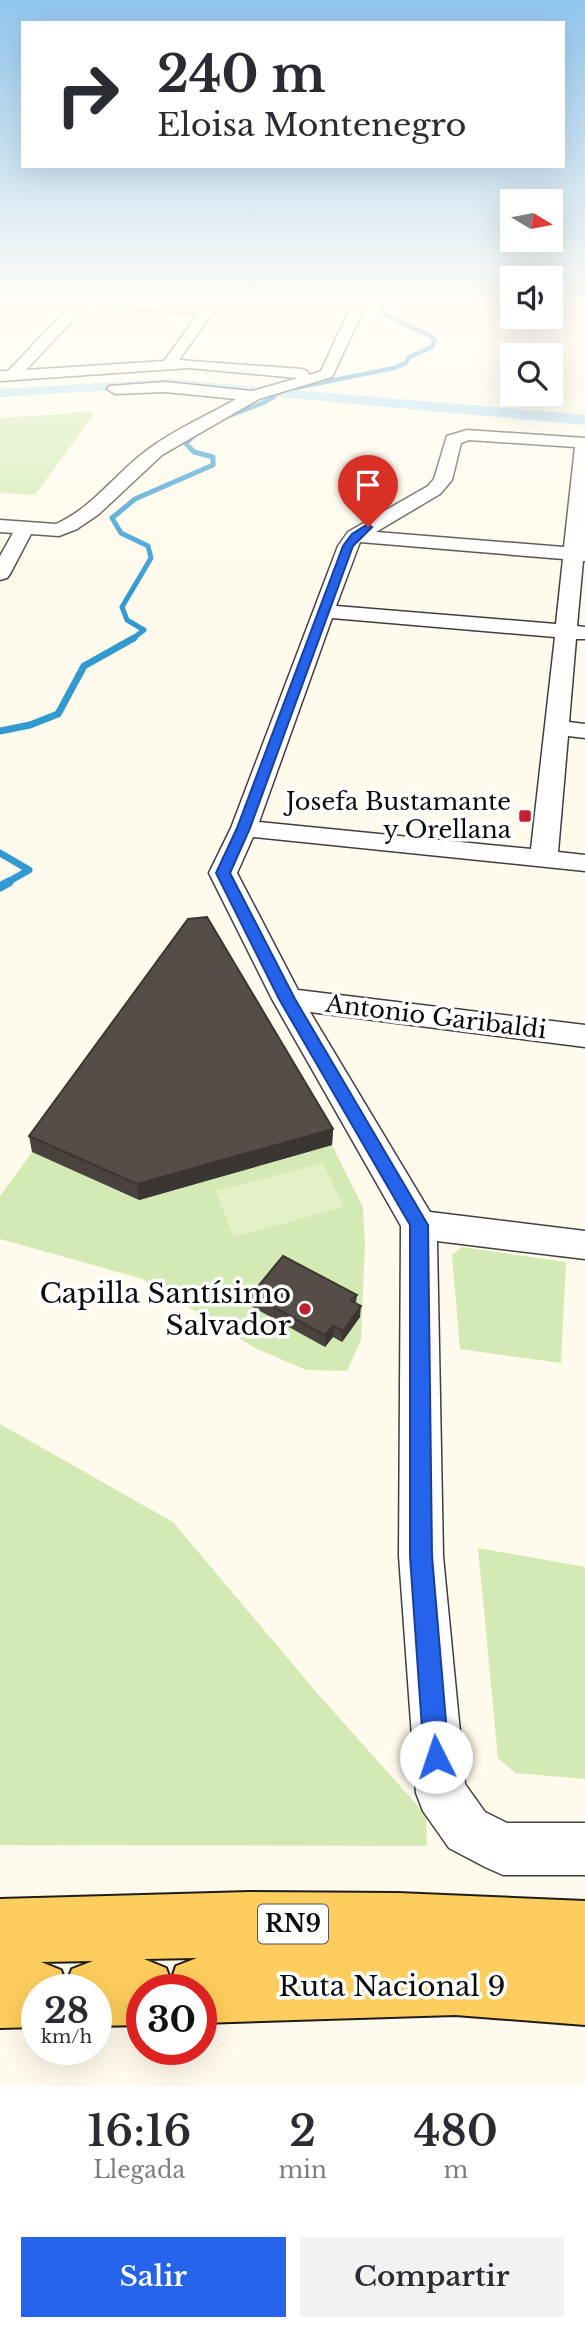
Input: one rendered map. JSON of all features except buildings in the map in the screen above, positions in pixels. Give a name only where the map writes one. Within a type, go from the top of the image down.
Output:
[{"type":"main road","name":"RN9","points":[[0,1931],[249,1924],[398,1925],[585,1933]]},
{"type":"main road","name":"Ruta Nacional 9","points":[[217,1989],[455,1982],[585,1992]]},
{"type":"main road","points":[[0,1995],[21,1994]]},
{"type":"street","points":[[247,395],[253,396]]},
{"type":"street","points":[[0,526],[59,530],[70,525],[92,510],[156,451],[253,396]]},
{"type":"street","points":[[544,858],[555,728],[574,632],[585,443],[467,435],[453,440],[443,480],[434,490],[355,536],[348,546],[244,828],[223,873],[287,999],[419,1225],[421,1556],[441,1793],[467,1830],[503,1849],[585,1849]]},
{"type":"street","points":[[0,574],[25,528]]},
{"type":"street","points":[[355,536],[580,555]]},
{"type":"street","points":[[325,611],[574,632]]},
{"type":"street","points":[[555,728],[585,731]]},
{"type":"street","points":[[244,828],[585,863]]},
{"type":"street","name":"Antonio Garibaldi","points":[[287,999],[585,1036]]},
{"type":"street","points":[[419,1225],[585,1245]]},
{"type":"green space","points":[[88,412],[94,414],[35,495],[0,493],[0,418]]},
{"type":"green space","points":[[332,1145],[363,1207],[365,1244],[361,1340],[347,1371],[306,1370],[255,1348],[143,1279],[0,1239],[0,1196],[32,1152],[139,1200]]},
{"type":"green space","points":[[323,1163],[344,1207],[234,1237],[215,1191]]},
{"type":"green space","points":[[462,1247],[566,1262],[561,1363],[460,1349],[452,1255]]},
{"type":"green space","points":[[0,1424],[173,1522],[317,1693],[426,1815],[427,1846],[0,1845]]},
{"type":"green space","points":[[478,1548],[585,1567],[585,1779],[515,1773],[498,1758]]},
{"type":"waterway","points":[[221,419],[276,395]]},
{"type":"waterway","points":[[307,395],[585,420]]},
{"type":"waterway","points":[[133,639],[144,630],[127,620],[122,607],[151,558],[148,546],[121,533],[112,518],[135,499],[213,465],[213,457],[194,452],[186,444],[197,432]]},
{"type":"waterway","points":[[0,731],[30,725],[58,714],[84,666],[133,639]]},
{"type":"waterway","points":[[0,853],[29,870],[6,883]]},
{"type":"waterway","points":[[0,887],[9,882]]},
{"type":"place","name":"Josefa Bustamante y Orellana","points":[[525,816]]},
{"type":"place","name":"Capilla Santísimo Salvador","points":[[305,1309]]},
{"type":"route","points":[[368,527],[355,536],[348,546],[244,828],[223,873],[287,999],[419,1225],[421,1556],[436,1757]]}]
